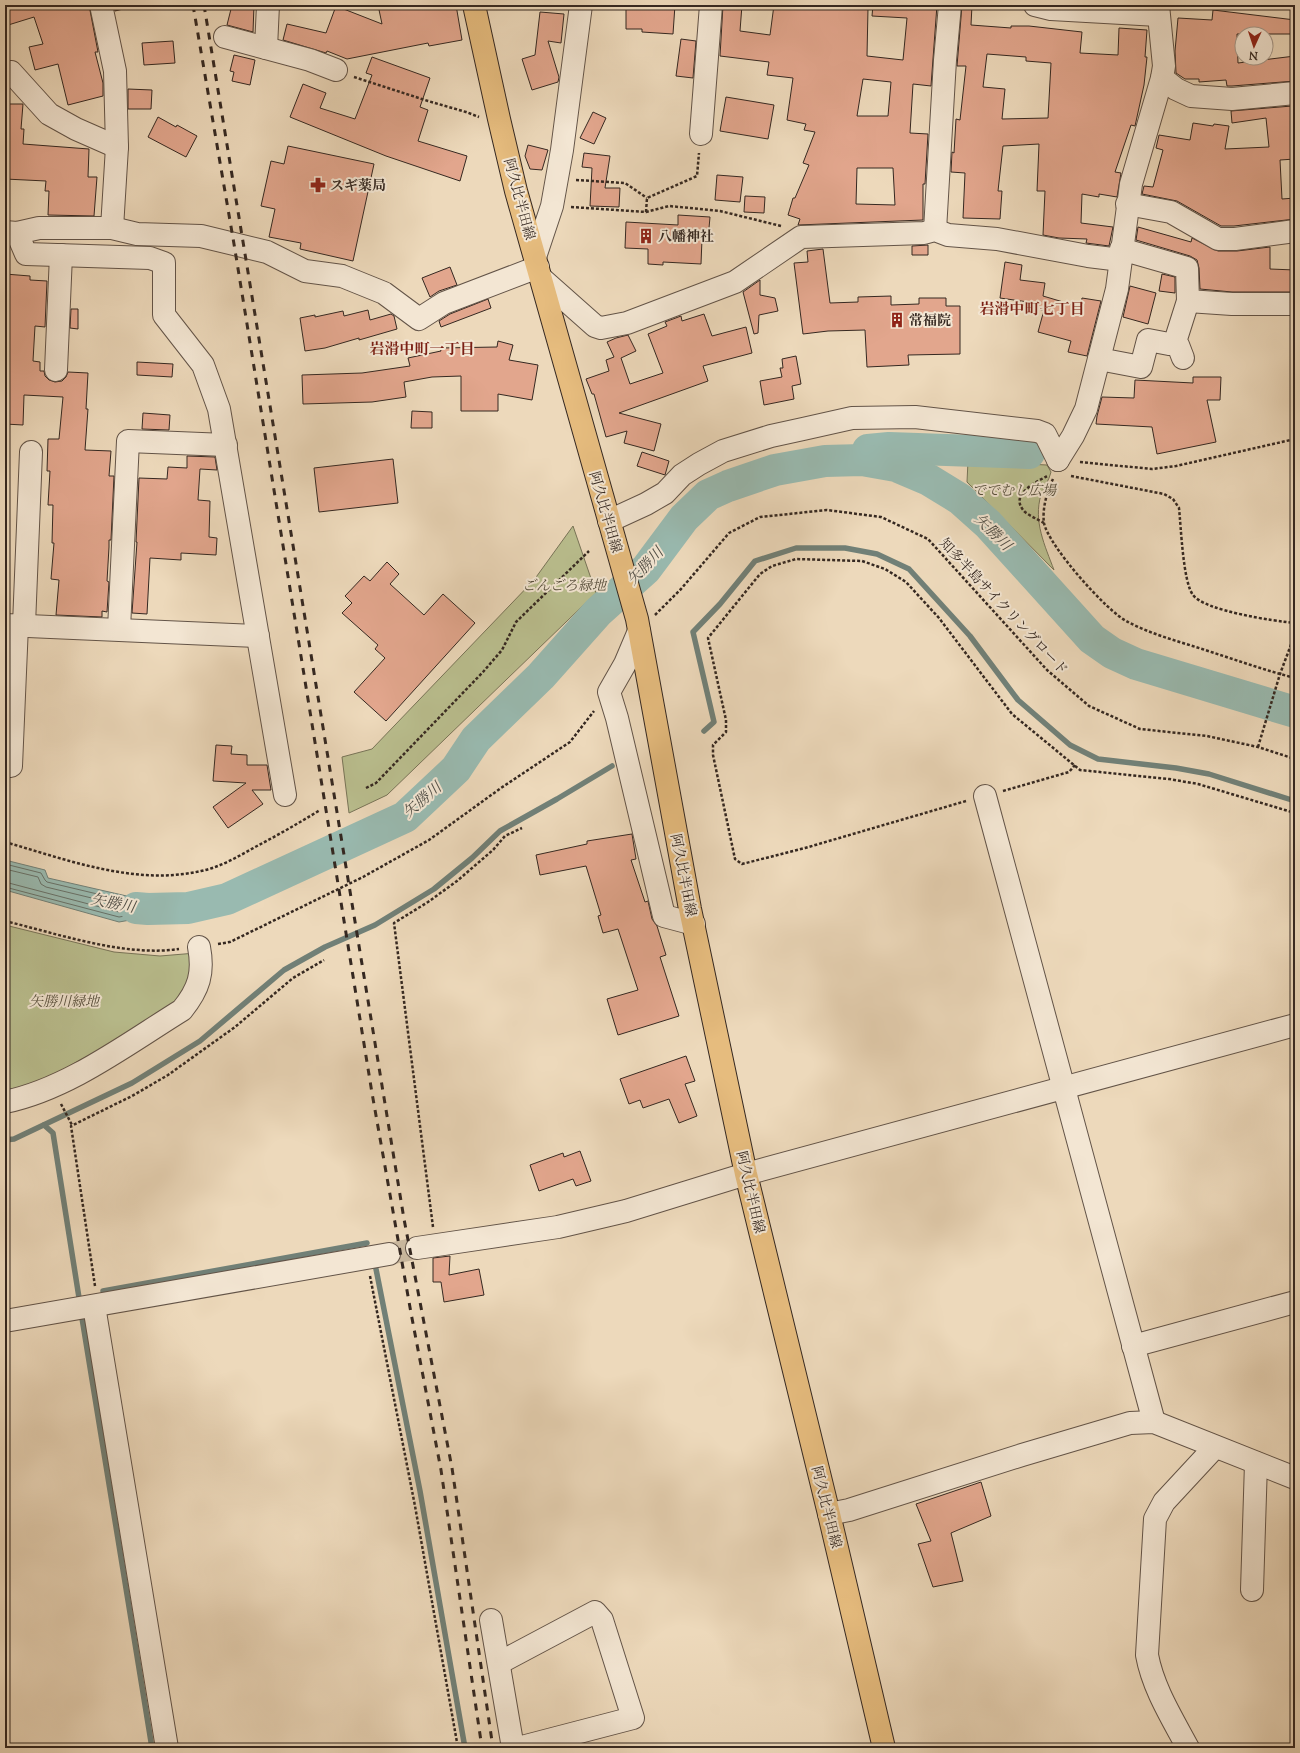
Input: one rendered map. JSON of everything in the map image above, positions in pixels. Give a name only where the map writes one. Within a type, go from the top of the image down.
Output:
[{"type":"main road","name":"阿久比半田線","points":[[474,5],[516,191],[638,625],[694,924],[746,1174],[829,1514],[884,1748]]},
{"type":"street","points":[[100,5],[115,71],[117,147],[112,228]]},
{"type":"street","points":[[266,48],[268,5]]},
{"type":"street","points":[[538,268],[557,179],[581,5]]},
{"type":"street","points":[[701,134],[711,5]]},
{"type":"street","points":[[935,230],[945,60],[950,5]]},
{"type":"street","points":[[1035,5],[1051,10],[1158,10],[1164,66],[1162,78],[1131,184],[1127,204],[1117,289],[1082,420],[1062,464]]},
{"type":"street","points":[[225,37],[310,60],[336,70]]},
{"type":"street","points":[[11,72],[49,114],[76,129],[117,147]]},
{"type":"street","points":[[1162,78],[1176,89],[1191,96],[1232,99],[1295,93]]},
{"type":"street","points":[[1127,204],[1171,212],[1218,239],[1235,239],[1295,231]]},
{"type":"street","points":[[285,795],[219,409],[203,365],[164,315],[164,263],[150,258],[26,254],[11,232],[39,228],[112,228],[137,234],[201,236],[267,252],[305,271],[342,276],[384,293],[419,319],[444,303],[538,268]]},
{"type":"street","points":[[538,268],[596,326],[602,328],[627,323],[734,282],[801,237],[924,233],[935,230],[948,235],[997,239],[1088,256],[1121,255],[1187,268],[1188,301],[1179,350],[1169,344],[1148,340],[1141,367],[1099,359]]},
{"type":"street","points":[[56,370],[61,255]]},
{"type":"street","points":[[1188,301],[1232,304],[1295,304]]},
{"type":"street","points":[[609,521],[666,493],[682,475],[724,451],[771,436],[852,418],[915,417],[1037,431],[1045,434],[1062,464]]},
{"type":"street","points":[[119,630],[128,441],[226,445]]},
{"type":"street","points":[[11,766],[15,625],[31,452]]},
{"type":"street","points":[[15,625],[258,636]]},
{"type":"street","points":[[638,625],[625,664],[609,692],[617,718],[664,916],[694,924]]},
{"type":"street","points":[[985,796],[1154,1422]]},
{"type":"street","points":[[5,1102],[27,1098],[79,1074],[182,1010],[192,996],[200,978],[202,961],[200,947]]},
{"type":"street","points":[[426,1246],[558,1227],[626,1211],[746,1174],[1295,1025]]},
{"type":"street","points":[[5,1321],[389,1254]]},
{"type":"street","points":[[1133,1346],[1295,1302]]},
{"type":"street","points":[[96,1305],[167,1748]]},
{"type":"street","points":[[829,1514],[849,1510],[1022,1455],[1130,1423],[1154,1422],[1295,1478]]},
{"type":"street","points":[[1188,1748],[1150,1672],[1147,1654],[1155,1519],[1164,1502],[1215,1446]]},
{"type":"street","points":[[1252,1590],[1256,1463]]},
{"type":"street","points":[[499,1663],[595,1612],[602,1620],[633,1718],[518,1748]]},
{"type":"street","points":[[491,1620],[513,1748]]},
{"type":"path","points":[[336,70],[428,101],[466,112],[485,120]]},
{"type":"path","points":[[647,198],[697,176],[701,134]]},
{"type":"path","points":[[557,179],[625,183],[647,198]]},
{"type":"path","points":[[646,212],[647,198]]},
{"type":"path","points":[[552,206],[646,212],[669,206],[720,211],[776,224],[801,237]]},
{"type":"path","points":[[1044,523],[1025,512],[1020,503],[1021,495],[1026,488],[1062,464],[1152,469],[1176,466],[1295,438]]},
{"type":"path","points":[[1062,464],[1046,494],[1044,523],[1058,551],[1104,604],[1127,622],[1162,636],[1295,678]]},
{"type":"path","points":[[1062,464],[1164,494],[1173,499],[1178,508],[1188,582],[1194,595],[1204,603],[1275,621],[1295,623]]},
{"type":"path","name":"知多半島サイクリングロード","points":[[638,625],[681,589],[729,533],[760,517],[827,510],[881,517],[928,539],[1047,670],[1089,706],[1140,729],[1207,736],[1258,747],[1295,759]]},
{"type":"path","points":[[366,788],[376,783],[483,672],[502,650],[516,622],[589,551]]},
{"type":"path","points":[[1075,765],[1069,772],[805,848],[742,864],[736,859],[713,755],[713,745],[726,732],[726,720],[708,638],[760,574],[772,566],[796,559],[862,561],[885,569],[906,582],[938,618],[1012,714],[1075,765],[1080,770],[1169,779],[1198,784],[1295,813]]},
{"type":"path","points":[[1258,747],[1280,674],[1295,634]]},
{"type":"path","points":[[5,921],[116,948],[166,951],[230,942],[363,877],[429,840],[501,788],[570,742],[609,692]]},
{"type":"path","points":[[5,842],[95,868],[122,873],[155,876],[181,874],[202,871],[230,861],[320,810]]},
{"type":"path","points":[[426,1246],[394,923],[428,902],[457,881],[493,850],[505,836],[522,828]]},
{"type":"path","points":[[96,1305],[71,1126],[132,1096],[168,1075],[235,1027],[293,978],[324,960]]},
{"type":"path","points":[[367,1258],[415,1506],[458,1748]]},
{"type":"green space","name":"ででむし広場","points":[[968,461],[1047,465],[1051,472],[1041,495],[1038,514],[1041,533],[1054,570],[967,482]]},
{"type":"green space","name":"ごんごろ緑地","points":[[573,526],[596,593],[387,795],[349,813],[342,757],[372,749],[534,580]]},
{"type":"green space","name":"矢勝川緑地","points":[[5,925],[114,952],[160,956],[196,953],[197,965],[178,1007],[27,1089],[5,1094]]},
{"type":"water","points":[[5,860],[45,870],[48,878],[188,910],[119,922],[5,890]]},
{"type":"building","points":[[5,5],[89,5],[98,52],[95,52],[103,83],[103,96],[68,105],[58,64],[35,70],[29,47],[43,44],[34,17],[5,26]]},
{"type":"building","points":[[114,5],[123,5],[123,9],[115,11]]},
{"type":"building","points":[[232,5],[254,5],[253,32],[227,25]]},
{"type":"building","points":[[378,5],[456,5],[462,40],[429,46],[428,43],[347,59],[327,51],[326,53],[283,40],[287,24],[326,33],[336,6],[382,24]]},
{"type":"building","points":[[626,5],[675,5],[673,34],[642,32],[642,29],[626,29]]},
{"type":"building","points":[[723,5],[742,5],[740,31],[770,35],[774,5],[839,5],[868,8],[867,56],[903,60],[907,18],[872,16],[873,5],[937,5],[931,86],[913,84],[910,133],[928,134],[925,184],[923,184],[923,220],[798,225],[800,219],[788,215],[793,198],[795,198],[809,165],[803,163],[815,132],[804,130],[806,124],[787,120],[793,78],[767,75],[769,62],[720,56]],"holes":[[[863,79],[891,82],[888,116],[857,116]],[[857,168],[893,168],[895,205],[856,204]]]},
{"type":"building","points":[[962,5],[972,5],[971,25],[1011,28],[1011,26],[1029,26],[1082,32],[1080,53],[1118,55],[1119,28],[1147,30],[1145,57],[1147,57],[1144,85],[1135,126],[1131,125],[1115,172],[1121,173],[1117,197],[1099,194],[1099,197],[1082,194],[1081,223],[1113,227],[1109,246],[1086,243],[1087,239],[1059,238],[1043,235],[1045,191],[1037,191],[1039,144],[1003,146],[998,191],[1002,191],[1000,219],[963,218],[965,173],[951,172],[952,152],[954,153],[956,119],[960,120],[966,66],[957,66]],"holes":[[[987,54],[1026,57],[1026,61],[1051,63],[1048,118],[1002,119],[1005,89],[983,87]]]},
{"type":"building","points":[[1213,10],[1295,20],[1295,34],[1274,34],[1274,26],[1234,26],[1234,66],[1274,66],[1274,59],[1295,56],[1295,81],[1227,86],[1226,80],[1199,82],[1199,79],[1185,79],[1176,73],[1175,51],[1178,18],[1212,20]]},
{"type":"building","points":[[540,12],[564,14],[561,43],[548,41],[559,77],[558,82],[532,90],[522,59],[535,55]]},
{"type":"building","points":[[681,39],[696,41],[693,78],[676,76]]},
{"type":"building","points":[[173,41],[175,63],[144,65],[142,43]]},
{"type":"building","points":[[234,55],[255,60],[250,85],[232,81],[234,72],[230,71]]},
{"type":"building","points":[[372,57],[430,78],[420,107],[428,110],[418,141],[467,156],[460,181],[386,156],[290,117],[303,84],[326,93],[320,108],[355,119],[372,75],[366,73]]},
{"type":"building","points":[[128,89],[152,90],[151,109],[128,109]]},
{"type":"building","points":[[726,97],[774,105],[768,139],[720,131]]},
{"type":"building","points":[[5,104],[23,104],[21,129],[24,129],[23,144],[89,149],[88,177],[97,177],[94,216],[48,215],[49,191],[45,191],[46,181],[5,179]]},
{"type":"building","points":[[1292,106],[1295,159],[1280,160],[1282,199],[1295,198],[1295,219],[1234,226],[1221,226],[1177,201],[1142,194],[1144,186],[1153,187],[1163,150],[1156,148],[1159,135],[1190,140],[1193,123],[1213,126],[1214,124],[1229,126],[1225,149],[1269,147],[1266,118],[1232,123],[1231,111]]},
{"type":"building","points":[[593,112],[606,118],[594,144],[580,138]]},
{"type":"building","points":[[158,117],[197,136],[186,157],[148,137]]},
{"type":"building","points":[[528,145],[548,150],[542,170],[530,169],[525,156]]},
{"type":"building","name":"スギ薬局","points":[[288,146],[374,164],[353,261],[300,249],[301,243],[269,237],[275,209],[261,206],[271,161],[284,164]]},
{"type":"building","points":[[584,153],[610,156],[605,188],[620,188],[619,207],[590,206],[592,168],[582,167]]},
{"type":"building","points":[[717,175],[743,177],[740,202],[715,200]]},
{"type":"building","points":[[745,196],[765,197],[764,213],[744,212]]},
{"type":"building","points":[[678,215],[710,217],[708,239],[702,239],[701,264],[663,262],[663,265],[648,264],[648,249],[625,248],[626,222],[678,225]]},
{"type":"building","points":[[1138,227],[1191,242],[1192,238],[1218,251],[1237,251],[1270,247],[1270,269],[1295,270],[1295,292],[1232,292],[1200,289],[1197,260],[1190,256],[1136,240]]},
{"type":"building","points":[[928,245],[928,255],[912,255],[912,246]]},
{"type":"building","points":[[823,249],[830,303],[858,302],[858,297],[891,296],[891,305],[919,304],[919,298],[946,298],[946,306],[960,306],[960,354],[908,355],[909,365],[867,367],[865,330],[828,331],[803,334],[794,263],[808,262],[807,251]]},
{"type":"building","points":[[1005,262],[1022,265],[1020,280],[1045,283],[1043,296],[1080,307],[1082,298],[1101,301],[1087,356],[1068,352],[1071,341],[1038,332],[1044,310],[1027,308],[1028,302],[1000,298]]},
{"type":"building","points":[[450,267],[457,285],[439,291],[430,297],[422,278]]},
{"type":"building","points":[[5,274],[30,276],[30,280],[47,281],[45,327],[35,326],[33,361],[40,362],[40,371],[44,371],[45,376],[49,380],[55,382],[62,381],[68,372],[88,373],[86,409],[88,409],[85,450],[111,451],[109,476],[114,476],[111,540],[109,540],[107,581],[109,582],[107,612],[102,611],[102,617],[56,615],[59,580],[51,579],[54,543],[52,543],[53,505],[48,505],[50,471],[47,471],[48,439],[59,439],[63,397],[24,395],[23,425],[5,424]]},
{"type":"building","points":[[1162,274],[1175,277],[1175,293],[1159,291]]},
{"type":"building","points":[[760,280],[760,295],[775,298],[778,311],[759,315],[758,333],[754,334],[743,292]]},
{"type":"building","points":[[1130,286],[1156,293],[1148,324],[1123,317]]},
{"type":"building","points":[[488,299],[491,308],[441,327],[439,321],[450,314]]},
{"type":"building","points":[[71,309],[78,309],[78,329],[70,328]]},
{"type":"building","points":[[368,310],[370,320],[391,314],[394,316],[397,329],[359,340],[359,338],[325,348],[305,351],[300,318],[315,315],[315,317],[343,311],[344,316]]},
{"type":"building","points":[[704,314],[712,336],[746,327],[752,353],[703,366],[708,381],[619,413],[661,424],[654,451],[624,443],[627,431],[606,437],[594,394],[592,394],[586,379],[609,371],[606,360],[614,357],[607,342],[628,335],[636,351],[621,358],[630,384],[663,373],[648,334],[667,326],[665,322],[681,316],[682,321]]},
{"type":"building","points":[[498,341],[513,345],[509,360],[538,365],[532,400],[498,394],[498,411],[461,411],[461,376],[432,377],[404,382],[406,397],[372,402],[303,404],[302,375],[362,373],[410,366],[408,358],[441,351],[440,348],[497,347]]},
{"type":"building","points":[[796,356],[801,384],[792,386],[794,399],[764,405],[760,381],[782,377],[780,368],[783,368],[782,359]]},
{"type":"building","points":[[137,362],[173,364],[172,377],[137,375]]},
{"type":"building","points":[[1193,377],[1221,377],[1220,400],[1207,400],[1216,442],[1157,454],[1152,427],[1096,424],[1102,397],[1134,398],[1135,380],[1193,383]]},
{"type":"building","points":[[412,411],[432,412],[432,428],[411,428]]},
{"type":"building","points":[[143,413],[170,415],[169,430],[142,429]]},
{"type":"building","points":[[642,452],[669,461],[665,475],[637,466]]},
{"type":"building","points":[[187,456],[215,457],[217,470],[200,469],[198,500],[210,501],[209,537],[217,538],[216,555],[181,553],[181,560],[150,558],[147,614],[132,613],[137,542],[139,478],[167,479],[168,467],[187,468]]},
{"type":"building","points":[[393,459],[398,503],[319,512],[314,468]]},
{"type":"building","points":[[387,562],[399,574],[390,584],[424,615],[443,594],[475,623],[386,721],[354,692],[385,658],[375,649],[378,645],[342,613],[352,603],[345,596],[364,576],[370,581]]},
{"type":"building","points":[[216,745],[232,746],[231,754],[247,755],[247,765],[267,765],[271,790],[252,790],[263,804],[228,828],[213,807],[246,783],[213,781]]},
{"type":"building","points":[[632,834],[636,859],[631,860],[645,902],[648,901],[652,919],[657,926],[666,955],[660,957],[679,1016],[618,1035],[607,999],[638,990],[618,929],[603,933],[598,916],[601,915],[586,866],[540,875],[536,855],[587,844],[587,841]]},
{"type":"building","points":[[686,1056],[695,1081],[685,1084],[697,1116],[679,1123],[669,1099],[643,1108],[640,1100],[629,1104],[620,1079]]},
{"type":"building","points":[[580,1151],[591,1181],[576,1186],[573,1179],[539,1191],[530,1165],[563,1153],[564,1157]]},
{"type":"building","points":[[450,1256],[449,1275],[479,1269],[484,1295],[444,1302],[441,1282],[433,1282],[433,1258]]},
{"type":"building","points":[[981,1482],[991,1516],[951,1533],[963,1581],[933,1587],[918,1544],[931,1541],[916,1504]]},
{"type":"waterway","points":[[868,450],[889,448],[1029,453]]},
{"type":"waterway","name":"矢勝川","points":[[136,908],[188,908],[227,899],[405,817],[456,769],[476,739],[541,676],[598,612],[646,569],[684,518],[708,495],[728,486],[775,470],[825,461],[862,460],[896,466],[929,480],[960,499],[988,524],[1092,639],[1112,653],[1136,664],[1295,712]]},
{"type":"waterway","points":[[704,731],[714,722],[693,632],[720,604],[755,561],[796,548],[845,548],[877,554],[909,569],[970,636],[1018,700],[1070,745],[1098,759],[1176,768],[1209,774],[1295,801]]},
{"type":"waterway","points":[[5,1140],[14,1139],[132,1083],[200,1041],[284,970],[325,947],[375,925],[434,889],[472,858],[500,831],[612,766]]},
{"type":"waterway","points":[[44,1125],[53,1133],[80,1304]]},
{"type":"waterway","points":[[103,1291],[367,1243]]},
{"type":"waterway","points":[[376,1269],[420,1491],[465,1748]]},
{"type":"waterway","points":[[81,1312],[152,1748]]},
{"type":"tunnel","points":[[389,1254],[417,1248]]},
{"type":"railway","points":[[193,5],[234,244],[372,1093],[411,1313],[441,1470],[482,1748]]},
{"type":"railway","points":[[204,5],[404,1219],[452,1468],[493,1748]]},
{"type":"place","name":"スギ薬局","points":[[318,185]]},
{"type":"place","name":"八幡神社","points":[[646,236]]},
{"type":"place","name":"常福院","points":[[897,320]]},
{"type":"district","name":"岩滑中町七丁目","points":[[1032,309]]},
{"type":"district","name":"岩滑中町一丁目","points":[[422,349]]}]
